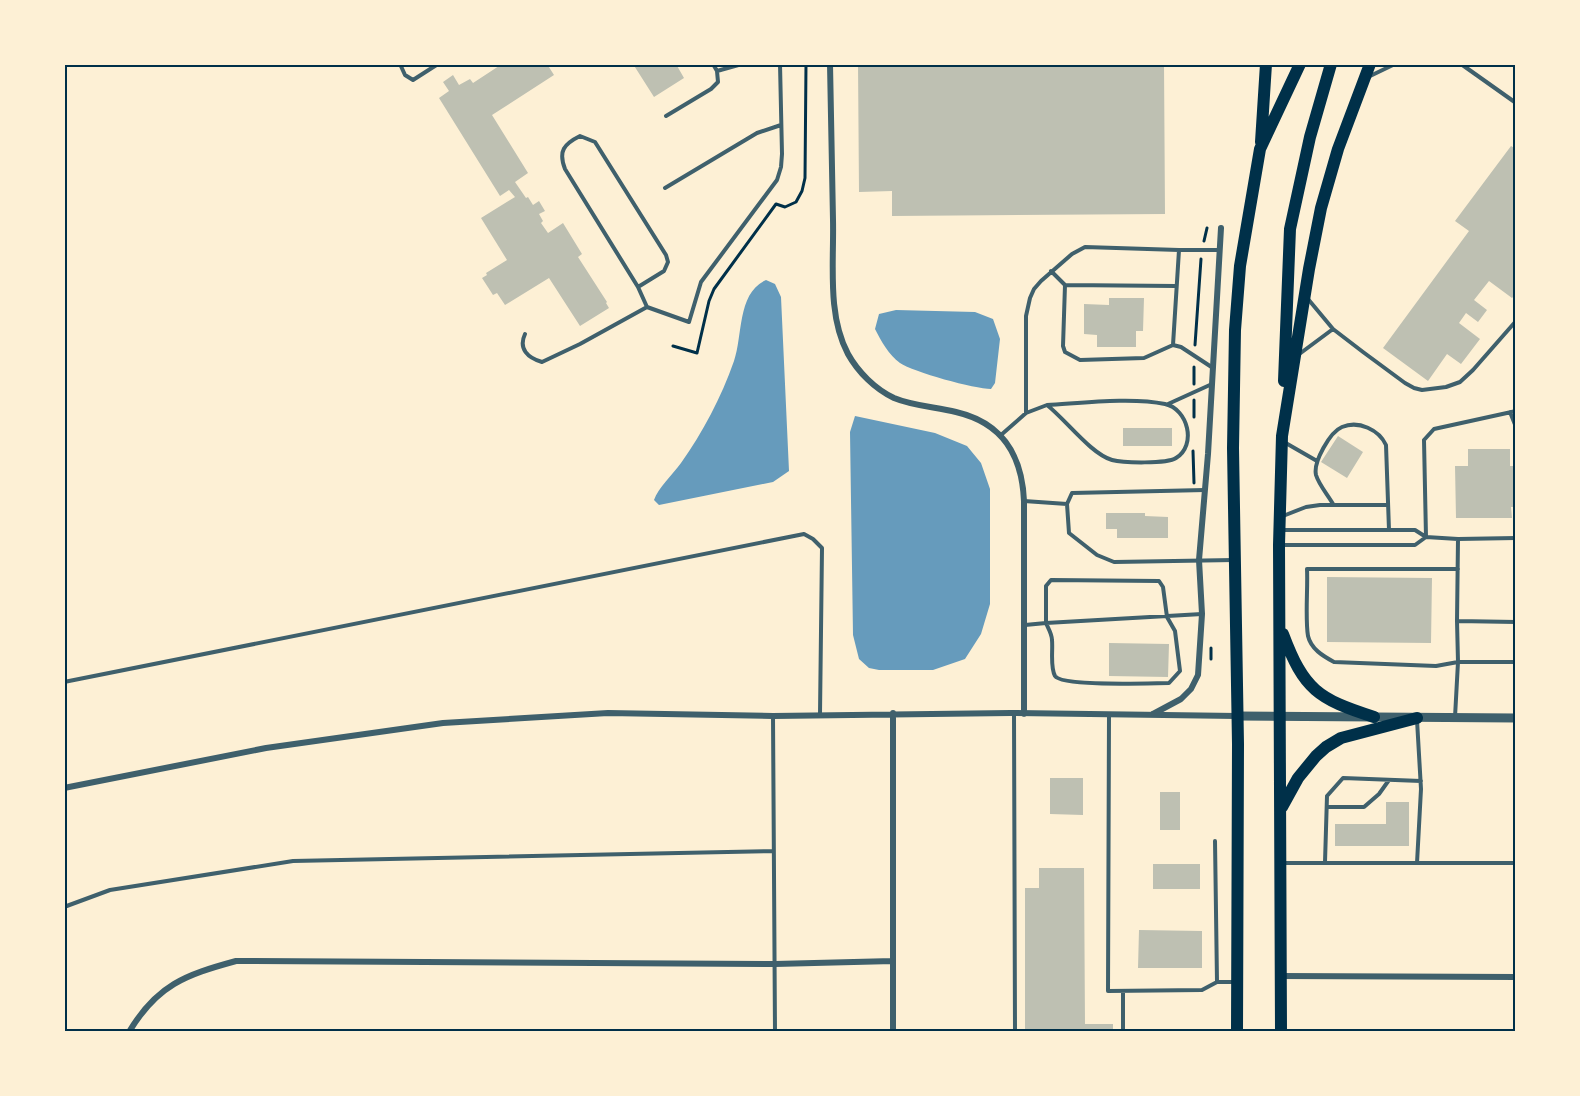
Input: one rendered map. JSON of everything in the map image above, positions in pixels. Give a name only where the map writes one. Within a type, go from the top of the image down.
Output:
[{"type":"highway","points":[[1237,1032],[1238,716],[1233,448],[1235,330],[1240,266],[1260,149],[1266,64]]},
{"type":"highway","points":[[1260,149],[1300,64]]},
{"type":"highway","points":[[1281,1032],[1279,545],[1290,229],[1310,137],[1331,64]]},
{"type":"highway","points":[[1282,438],[1305,295],[1327,189],[1338,149],[1370,64]]},
{"type":"highway","points":[[1280,628],[1297,668],[1313,689],[1350,709],[1374,717]]},
{"type":"highway","points":[[1280,811],[1298,778],[1326,747],[1341,738],[1417,718]]},
{"type":"street","points":[[830,64],[835,303],[842,343],[862,374],[877,388],[894,398],[972,417],[1001,435],[1020,466],[1024,501],[1024,714]]},
{"type":"street","points":[[1151,715],[1181,699],[1191,688],[1198,675],[1202,614],[1199,561],[1221,228]]},
{"type":"street","points":[[64,788],[266,748],[443,723],[608,713],[773,716],[893,713],[1515,718]]},
{"type":"street","points":[[892,1032],[893,713]]},
{"type":"street","points":[[129,1032],[142,1010],[165,989],[197,972],[236,961],[775,964],[893,961]]},
{"type":"street","points":[[1280,976],[1515,977]]},
{"type":"lane","points":[[400,64],[405,75],[413,80],[438,64]]},
{"type":"lane","points":[[666,116],[718,82],[717,71],[713,64]]},
{"type":"lane","points":[[717,71],[742,64]]},
{"type":"lane","points":[[638,287],[664,271],[668,262],[666,255],[595,142],[580,135],[571,140],[563,149],[561,159],[565,169],[638,287],[647,307],[689,322],[701,282],[777,180],[781,167],[780,64]]},
{"type":"lane","points":[[1365,79],[1395,64]]},
{"type":"lane","points":[[1461,64],[1515,103]]},
{"type":"lane","points":[[665,188],[758,133],[781,124]]},
{"type":"lane","points":[[1026,413],[1026,316],[1034,289],[1072,254],[1085,247],[1220,250]]},
{"type":"lane","points":[[1173,345],[1179,250]]},
{"type":"lane","points":[[1052,271],[1065,285],[1063,346],[1065,352],[1074,358],[1144,358],[1173,345]]},
{"type":"lane","points":[[1065,285],[1176,286]]},
{"type":"lane","points":[[1305,295],[1333,329],[1405,383],[1414,388],[1430,390],[1460,382],[1515,321]]},
{"type":"lane","points":[[525,334],[521,342],[525,353],[532,359],[542,362],[571,349],[647,307]]},
{"type":"lane","points":[[1295,357],[1333,329]]},
{"type":"lane","points":[[1173,345],[1213,368]]},
{"type":"lane","points":[[1168,404],[1212,384]]},
{"type":"lane","points":[[1001,435],[1026,413],[1047,405],[1136,401],[1168,404],[1181,413],[1186,424],[1188,441],[1184,450],[1175,459],[1144,462],[1112,460],[1090,447],[1062,417],[1047,405]]},
{"type":"lane","points":[[1426,537],[1424,440],[1429,433],[1434,429],[1513,411],[1515,427]]},
{"type":"lane","points":[[1333,504],[1317,476],[1315,466],[1335,432],[1342,427],[1364,426],[1383,437],[1386,445],[1389,530]]},
{"type":"lane","points":[[1282,438],[1317,461]]},
{"type":"lane","points":[[1205,490],[1072,493],[1067,504],[1069,533],[1097,555],[1114,562],[1235,560]]},
{"type":"lane","points":[[1024,501],[1067,504]]},
{"type":"lane","points":[[1280,518],[1306,507],[1333,504],[1388,505]]},
{"type":"lane","points":[[1280,531],[1415,530],[1426,537],[1515,538]]},
{"type":"lane","points":[[64,682],[804,534],[822,548],[820,714]]},
{"type":"lane","points":[[1279,545],[1415,545],[1426,537]]},
{"type":"lane","points":[[1455,718],[1458,662],[1458,539]]},
{"type":"lane","points":[[1458,569],[1307,569],[1308,637],[1322,656],[1334,662],[1436,666],[1458,662],[1515,662]]},
{"type":"lane","points":[[1051,580],[1159,581],[1163,587],[1167,617],[1175,631],[1180,671],[1169,683],[1125,685],[1096,682],[1068,683],[1059,680],[1055,676],[1052,637],[1046,623],[1046,586],[1051,580]]},
{"type":"lane","points":[[1024,625],[1202,614]]},
{"type":"lane","points":[[1457,621],[1515,622]]},
{"type":"lane","points":[[1014,714],[1016,1032]]},
{"type":"lane","points":[[1110,715],[1108,991],[1202,990],[1217,982],[1237,981]]},
{"type":"lane","points":[[773,716],[775,1032]]},
{"type":"lane","points":[[1417,718],[1421,781],[1417,863]]},
{"type":"lane","points":[[1325,862],[1327,796],[1343,778],[1421,781]]},
{"type":"lane","points":[[1327,807],[1364,807],[1380,794],[1389,780]]},
{"type":"lane","points":[[1215,841],[1217,982]]},
{"type":"lane","points":[[64,907],[110,890],[294,861],[773,850]]},
{"type":"lane","points":[[1280,863],[1515,863]]},
{"type":"lane","points":[[1123,991],[1123,1032]]},
{"type":"path","points":[[1194,424],[1194,356],[1207,228]]},
{"type":"path","points":[[1194,447],[1194,490]]},
{"type":"water","points":[[766,280],[775,284],[781,297],[789,471],[773,482],[659,505],[654,500],[656,495],[697,439],[723,388],[737,351],[742,316],[750,294]]},
{"type":"water","points":[[896,310],[975,312],[993,319],[1000,339],[995,383],[991,389],[930,375],[907,367],[896,360],[875,329],[879,314]]},
{"type":"water","points":[[855,416],[935,433],[967,446],[981,463],[990,489],[990,604],[981,634],[965,659],[933,670],[879,670],[869,668],[859,659],[853,635],[850,432]]},
{"type":"building","points":[[502,64],[547,64],[554,75],[492,115],[528,173],[515,182],[533,205],[539,201],[545,211],[539,214],[543,221],[541,223],[548,233],[563,223],[582,254],[578,257],[607,302],[609,308],[580,326],[549,278],[505,305],[497,293],[493,295],[482,278],[507,260],[481,218],[515,197],[509,190],[500,196],[439,98],[449,91],[443,82],[453,75],[459,85],[470,79],[473,83]]},
{"type":"building","points":[[633,64],[676,64],[684,78],[654,97]]},
{"type":"building","points":[[858,64],[1164,64],[1165,214],[892,216],[892,191],[859,192]]},
{"type":"building","points":[[1511,146],[1516,149],[1516,294],[1512,298],[1489,281],[1474,300],[1487,310],[1478,322],[1466,313],[1459,323],[1480,339],[1461,364],[1447,354],[1428,381],[1383,348],[1469,231],[1455,221]]},
{"type":"building","points":[[1109,298],[1144,298],[1143,331],[1136,331],[1136,347],[1097,347],[1097,335],[1084,334],[1084,304],[1109,305]]},
{"type":"building","points":[[1123,428],[1172,428],[1172,446],[1123,446]]},
{"type":"building","points":[[1338,436],[1363,452],[1347,478],[1321,462]]},
{"type":"building","points":[[1468,449],[1510,449],[1510,466],[1516,466],[1516,507],[1511,507],[1512,518],[1456,518],[1455,466],[1468,466]]},
{"type":"building","points":[[1106,513],[1145,513],[1145,516],[1168,517],[1168,538],[1117,538],[1117,529],[1106,529]]},
{"type":"building","points":[[1327,577],[1432,578],[1431,643],[1327,642]]},
{"type":"building","points":[[1109,643],[1169,644],[1168,677],[1109,676]]},
{"type":"building","points":[[1050,778],[1083,778],[1083,815],[1050,814]]},
{"type":"building","points":[[1160,792],[1180,792],[1180,830],[1160,830]]},
{"type":"building","points":[[1386,802],[1409,802],[1409,846],[1335,846],[1335,824],[1386,824]]},
{"type":"building","points":[[1153,864],[1200,864],[1200,889],[1153,889]]},
{"type":"building","points":[[1039,868],[1084,868],[1085,1024],[1113,1024],[1113,1032],[1025,1032],[1025,888],[1039,888]]},
{"type":"building","points":[[1139,930],[1202,931],[1202,968],[1138,968]]}]
